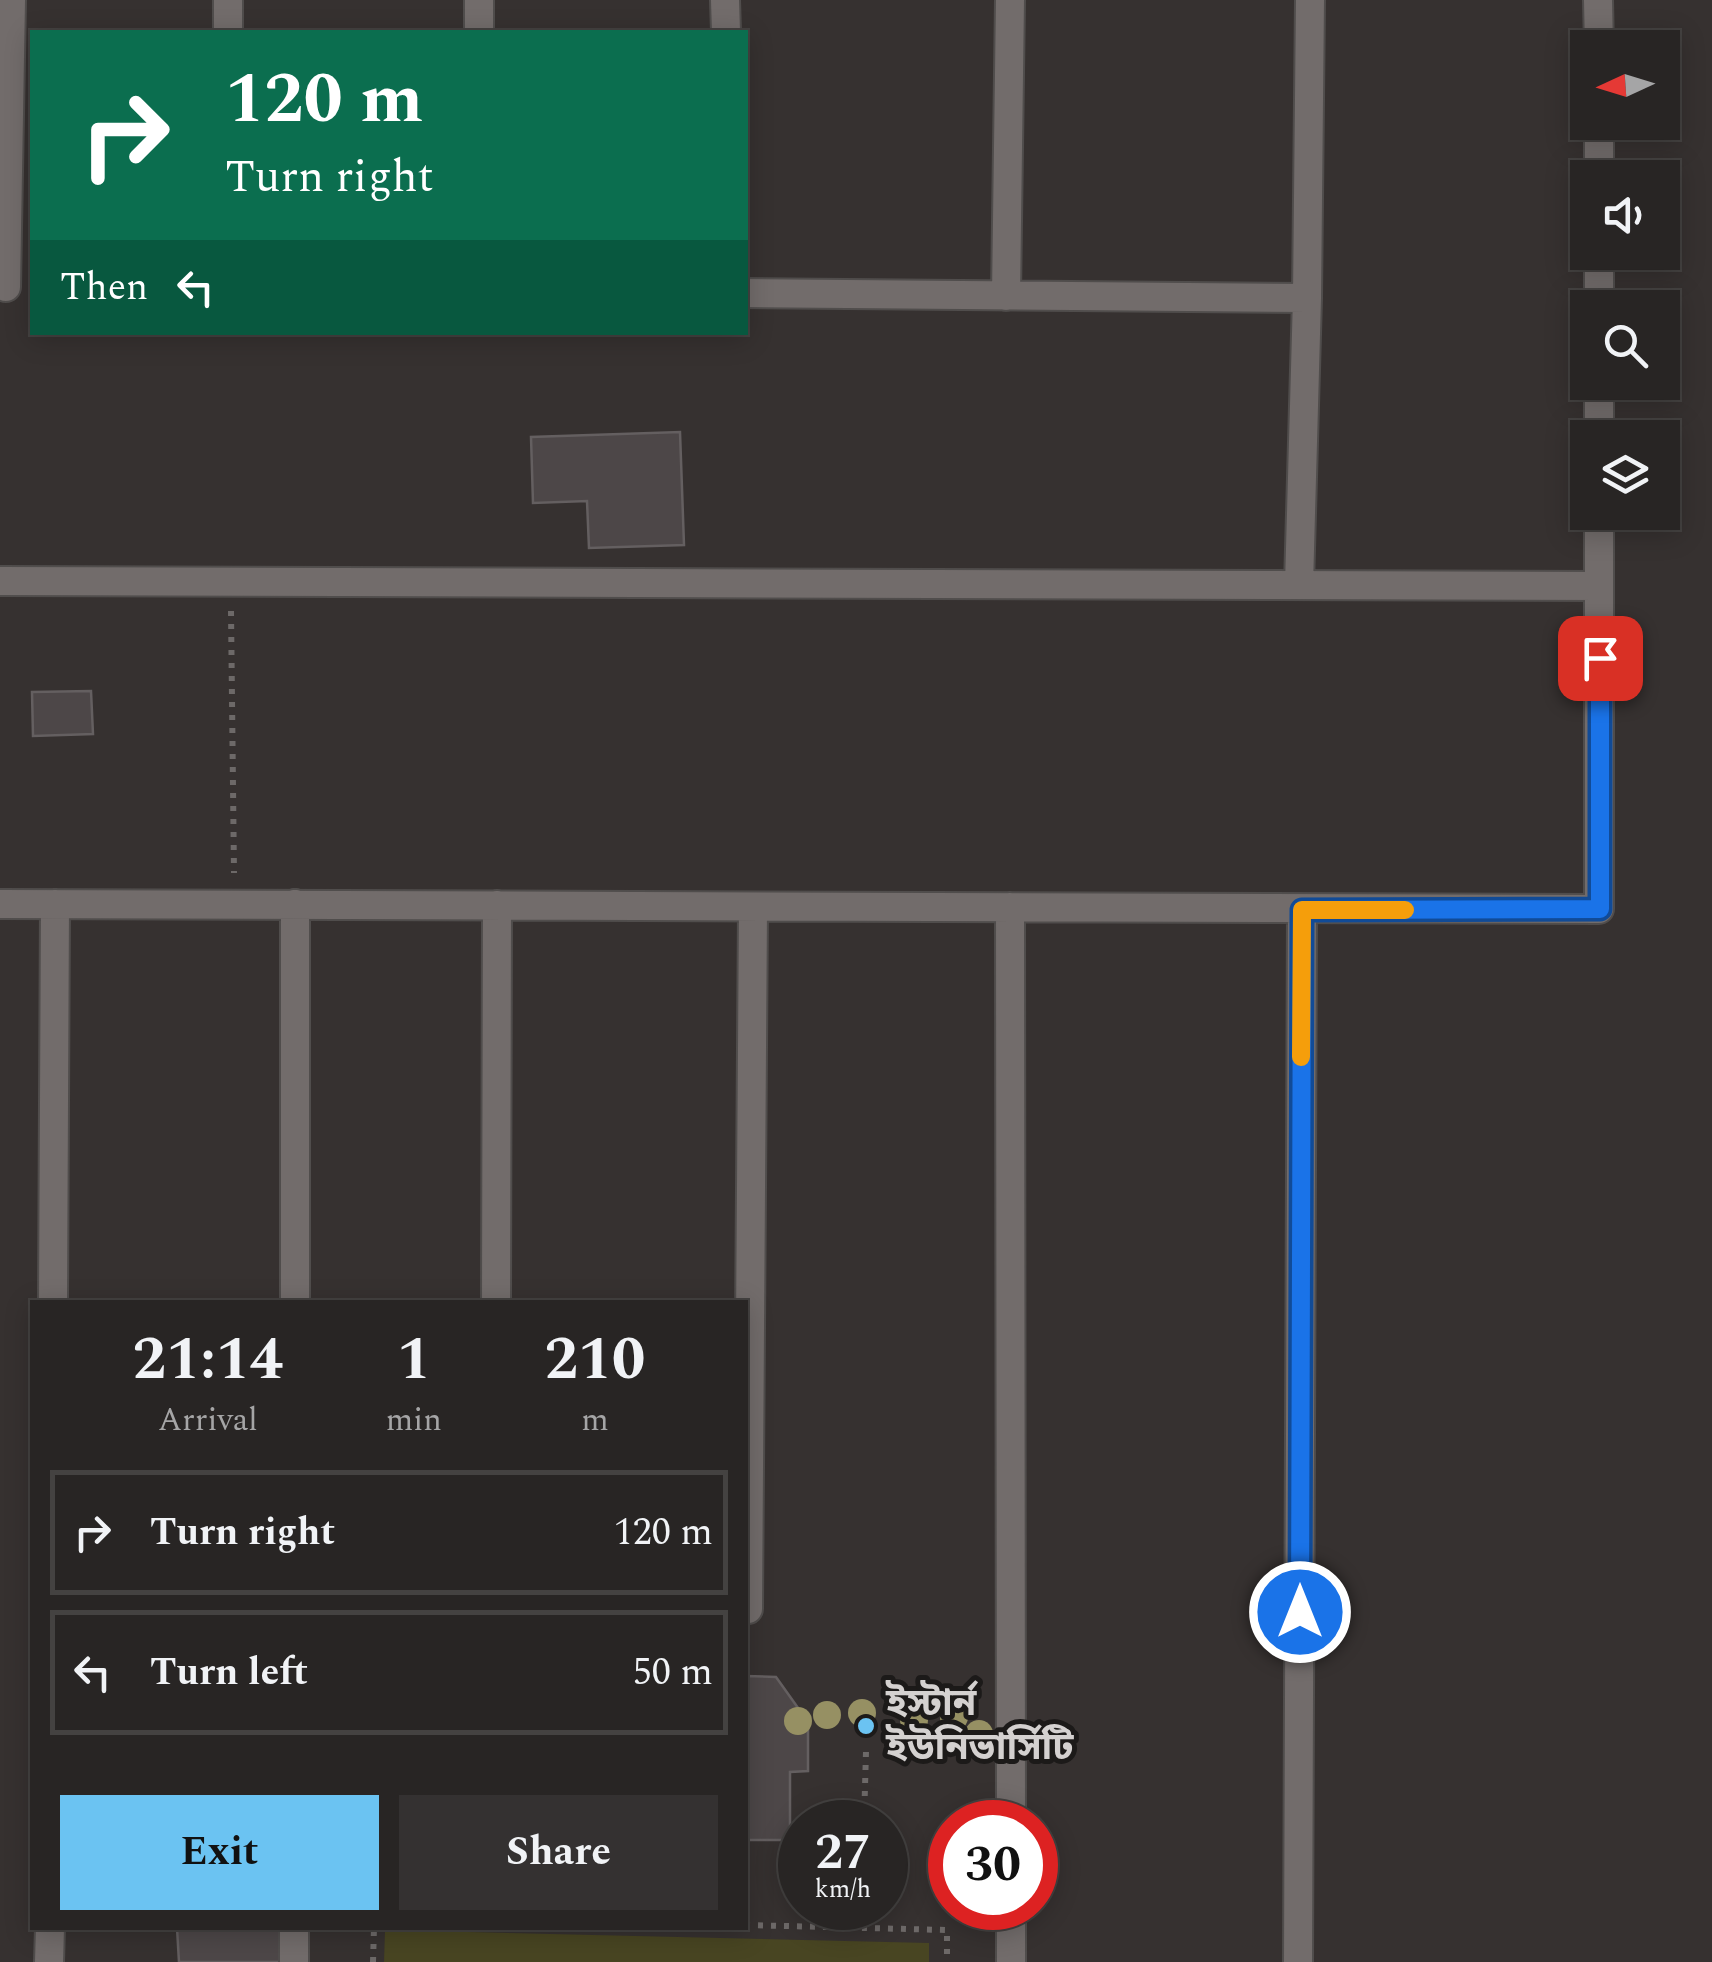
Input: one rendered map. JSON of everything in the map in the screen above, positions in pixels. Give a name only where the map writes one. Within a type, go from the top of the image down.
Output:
[{"type":"street","points":[[11,0],[13,287]]},
{"type":"street","points":[[228,0],[228,30]]},
{"type":"street","points":[[480,0],[480,30]]},
{"type":"street","points":[[726,0],[726,30]]},
{"type":"street","points":[[1006,296],[1010,0]]},
{"type":"street","points":[[1299,585],[1310,0]]},
{"type":"street","points":[[1598,0],[1598,30]]},
{"type":"street","points":[[748,294],[1307,298]]},
{"type":"street","points":[[0,904],[1600,909],[1599,530]]},
{"type":"street","points":[[0,581],[1600,586]]},
{"type":"street","points":[[53,1300],[55,904]]},
{"type":"street","points":[[295,904],[295,1300]]},
{"type":"street","points":[[496,1300],[497,906]]},
{"type":"street","points":[[748,1609],[753,906]]},
{"type":"street","points":[[1010,907],[1011,1800]]},
{"type":"street","points":[[1298,1962],[1302,910]]},
{"type":"street","points":[[50,1930],[50,1962]]},
{"type":"street","points":[[294,1930],[294,1962]]},
{"type":"street","points":[[1011,1930],[1012,1962]]},
{"type":"path","points":[[230,582],[234,905]]},
{"type":"path","points":[[865,1800],[866,1752]]},
{"type":"path","points":[[748,1925],[778,1926]]},
{"type":"path","points":[[908,1929],[947,1930],[947,1962]]},
{"type":"path","points":[[372,1962],[374,1930]]},
{"type":"shaded area","points":[[385,1930],[929,1943],[929,1962],[384,1962]]},
{"type":"building","points":[[680,432],[684,545],[589,548],[587,501],[533,503],[531,437]]},
{"type":"building","points":[[91,691],[93,734],[33,736],[32,692]]},
{"type":"building","points":[[748,1676],[776,1677],[808,1722],[808,1771],[790,1772],[790,1800],[778,1800],[778,1840],[748,1840]]},
{"type":"building","points":[[177,1930],[280,1930],[282,1962],[179,1962]]},
{"type":"slow traffic","points":[[1301,1057],[1302,910],[1405,910]]},
{"type":"place","name":"ইস্টার্ন ইউনিভার্সিটি","points":[[866,1726]]},
{"type":"route","points":[[1300,1612],[1302,910],[1600,909],[1600,658]]}]
